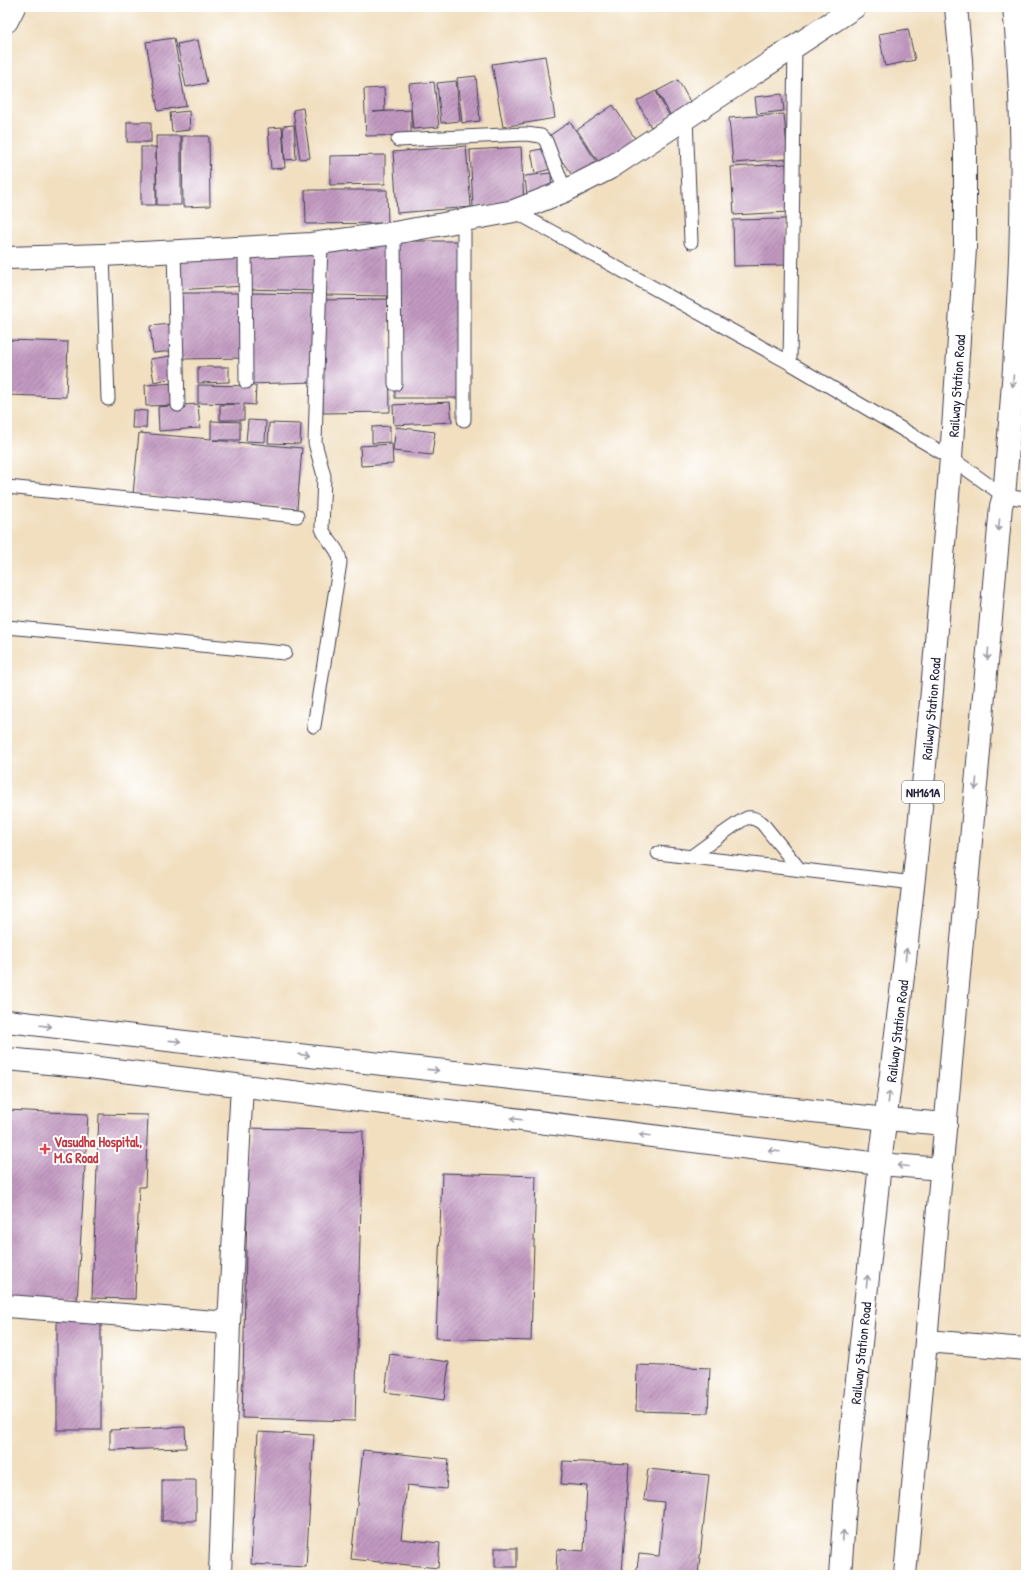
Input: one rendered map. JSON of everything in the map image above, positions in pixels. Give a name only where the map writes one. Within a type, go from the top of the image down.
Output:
[{"type":"main road","points":[[7,21],[14,7]]},
{"type":"main road","points":[[7,258],[103,255],[321,242],[394,233],[514,211],[565,191],[610,168],[855,7]]},
{"type":"main road","name":"Railway Station Road","points":[[840,1575],[848,1465],[880,1164],[914,883],[932,691],[951,458],[965,249],[965,136],[961,60],[956,7]]},
{"type":"main road","points":[[905,1575],[1000,522],[1004,496],[1011,416],[1021,248],[1024,150],[1019,54],[1014,7]]},
{"type":"main road","points":[[7,1021],[244,1049],[886,1119],[946,1124]]},
{"type":"main road","points":[[7,1059],[242,1086],[880,1164],[942,1169]]},
{"type":"main road","points":[[220,1575],[229,1323],[242,1086]]},
{"type":"main road","points":[[7,1306],[229,1323]]},
{"type":"main road","points":[[926,1341],[1026,1349]]},
{"type":"lane","points":[[790,363],[795,46]]},
{"type":"lane","points":[[686,118],[691,242]]},
{"type":"lane","points":[[398,140],[526,134],[541,136],[546,141],[565,191]]},
{"type":"lane","points":[[514,211],[790,363],[951,458],[1004,496],[1026,499]]},
{"type":"lane","points":[[464,220],[464,420]]},
{"type":"lane","points":[[394,233],[395,384]]},
{"type":"lane","points":[[314,726],[340,563],[340,556],[324,534],[322,528],[324,476],[315,443],[321,242]]},
{"type":"lane","points":[[245,247],[246,382]]},
{"type":"lane","points":[[174,251],[178,405]]},
{"type":"lane","points":[[103,255],[108,400]]},
{"type":"lane","points":[[7,487],[297,516]]},
{"type":"lane","points":[[7,627],[284,653]]},
{"type":"lane","points":[[691,857],[740,821],[747,818],[754,818],[762,823],[800,870]]},
{"type":"lane","points":[[658,853],[914,883]]},
{"type":"building","points":[[908,29],[915,60],[885,66],[879,34]]},
{"type":"building","points":[[174,38],[186,106],[158,111],[146,42]]},
{"type":"building","points":[[198,40],[207,83],[186,87],[177,44]]},
{"type":"building","points":[[545,56],[555,118],[503,127],[492,64]]},
{"type":"building","points":[[476,76],[480,121],[462,123],[457,78]]},
{"type":"building","points":[[678,80],[692,105],[671,116],[657,91]]},
{"type":"building","points":[[456,81],[460,121],[441,123],[437,83]]},
{"type":"building","points":[[434,82],[439,127],[413,129],[409,84]]},
{"type":"building","points":[[384,88],[385,111],[373,112],[411,110],[411,135],[366,136],[364,89]]},
{"type":"building","points":[[656,91],[670,117],[651,127],[637,101]]},
{"type":"building","points":[[782,94],[784,111],[757,114],[755,97]]},
{"type":"building","points":[[613,105],[636,140],[600,164],[577,130]]},
{"type":"building","points":[[303,108],[310,158],[300,159],[293,110]]},
{"type":"building","points":[[189,111],[190,130],[172,132],[170,113]]},
{"type":"building","points":[[784,114],[788,159],[733,163],[729,118]]},
{"type":"building","points":[[127,122],[151,122],[151,142],[127,142]]},
{"type":"building","points":[[570,122],[597,162],[574,178],[546,138]]},
{"type":"building","points":[[294,125],[296,159],[285,160],[283,126]]},
{"type":"building","points":[[282,127],[285,168],[271,169],[268,128]]},
{"type":"building","points":[[156,136],[181,136],[181,205],[157,205]]},
{"type":"building","points":[[182,136],[209,136],[210,206],[183,207]]},
{"type":"building","points":[[466,146],[471,207],[397,213],[393,152]]},
{"type":"building","points":[[141,147],[156,147],[156,205],[141,205]]},
{"type":"building","points":[[521,147],[524,204],[473,207],[470,150]]},
{"type":"building","points":[[547,148],[551,169],[535,173],[531,151]]},
{"type":"building","points":[[385,155],[385,184],[330,185],[330,156]]},
{"type":"building","points":[[786,164],[789,212],[734,215],[731,167]]},
{"type":"building","points":[[551,173],[552,194],[527,196],[525,176]]},
{"type":"building","points":[[305,190],[387,190],[388,223],[306,224]]},
{"type":"building","points":[[787,219],[787,265],[734,266],[733,220]]},
{"type":"building","points":[[395,241],[462,241],[462,398],[395,398]]},
{"type":"building","points":[[391,243],[392,296],[326,295],[326,245]]},
{"type":"building","points":[[247,248],[319,250],[318,291],[246,289]]},
{"type":"building","points":[[242,257],[243,286],[177,290],[175,261]]},
{"type":"building","points":[[178,293],[244,293],[245,358],[179,359]]},
{"type":"building","points":[[249,293],[317,294],[314,382],[249,384]]},
{"type":"building","points":[[388,299],[390,412],[323,413],[321,300]]},
{"type":"building","points":[[172,324],[175,351],[153,353],[150,326]]},
{"type":"building","points":[[7,340],[68,342],[66,397],[7,395]]},
{"type":"building","points":[[171,356],[175,378],[154,382],[150,359]]},
{"type":"building","points":[[198,367],[229,367],[229,382],[198,383]]},
{"type":"building","points":[[176,383],[177,405],[146,406],[145,385]]},
{"type":"building","points":[[198,385],[256,386],[255,405],[244,404],[244,420],[220,420],[220,405],[240,404],[198,403]]},
{"type":"building","points":[[450,402],[452,422],[394,425],[393,405]]},
{"type":"building","points":[[198,404],[200,428],[159,431],[158,407]]},
{"type":"building","points":[[133,410],[147,411],[146,428],[132,428]]},
{"type":"building","points":[[248,420],[266,421],[265,442],[246,441]]},
{"type":"building","points":[[211,421],[240,422],[240,440],[213,440],[302,448],[297,509],[133,494],[139,433],[211,439]]},
{"type":"building","points":[[269,423],[301,424],[300,444],[268,443]]},
{"type":"building","points":[[390,426],[390,442],[372,443],[372,427]]},
{"type":"building","points":[[396,427],[435,432],[432,455],[393,451]]},
{"type":"building","points":[[392,444],[393,464],[361,466],[360,446]]},
{"type":"building","points":[[7,1110],[88,1114],[77,1302],[7,1298]]},
{"type":"building","points":[[99,1114],[148,1115],[145,1187],[139,1187],[135,1299],[92,1298]]},
{"type":"building","points":[[249,1128],[363,1131],[355,1421],[242,1418]]},
{"type":"building","points":[[442,1173],[536,1176],[531,1341],[436,1338]]},
{"type":"building","points":[[57,1314],[101,1314],[101,1430],[57,1430]]},
{"type":"building","points":[[390,1354],[449,1362],[444,1400],[385,1392]]},
{"type":"building","points":[[637,1365],[710,1368],[708,1413],[636,1411]]},
{"type":"building","points":[[185,1427],[186,1448],[110,1450],[110,1430]]},
{"type":"building","points":[[258,1432],[314,1435],[306,1567],[251,1564]]},
{"type":"building","points":[[363,1450],[449,1459],[446,1489],[407,1485],[401,1539],[440,1543],[438,1568],[351,1559]]},
{"type":"building","points":[[563,1461],[629,1464],[622,1575],[556,1575],[557,1549],[584,1551],[587,1486],[561,1484]]},
{"type":"building","points":[[648,1469],[709,1475],[698,1575],[636,1575],[639,1554],[659,1556],[664,1502],[644,1500]]},
{"type":"building","points":[[162,1480],[196,1480],[196,1521],[162,1521]]},
{"type":"building","points":[[495,1548],[517,1548],[517,1567],[495,1567]]},
{"type":"place","name":"Vasudha Hospital, M.G Road","points":[[45,1149]]}]
